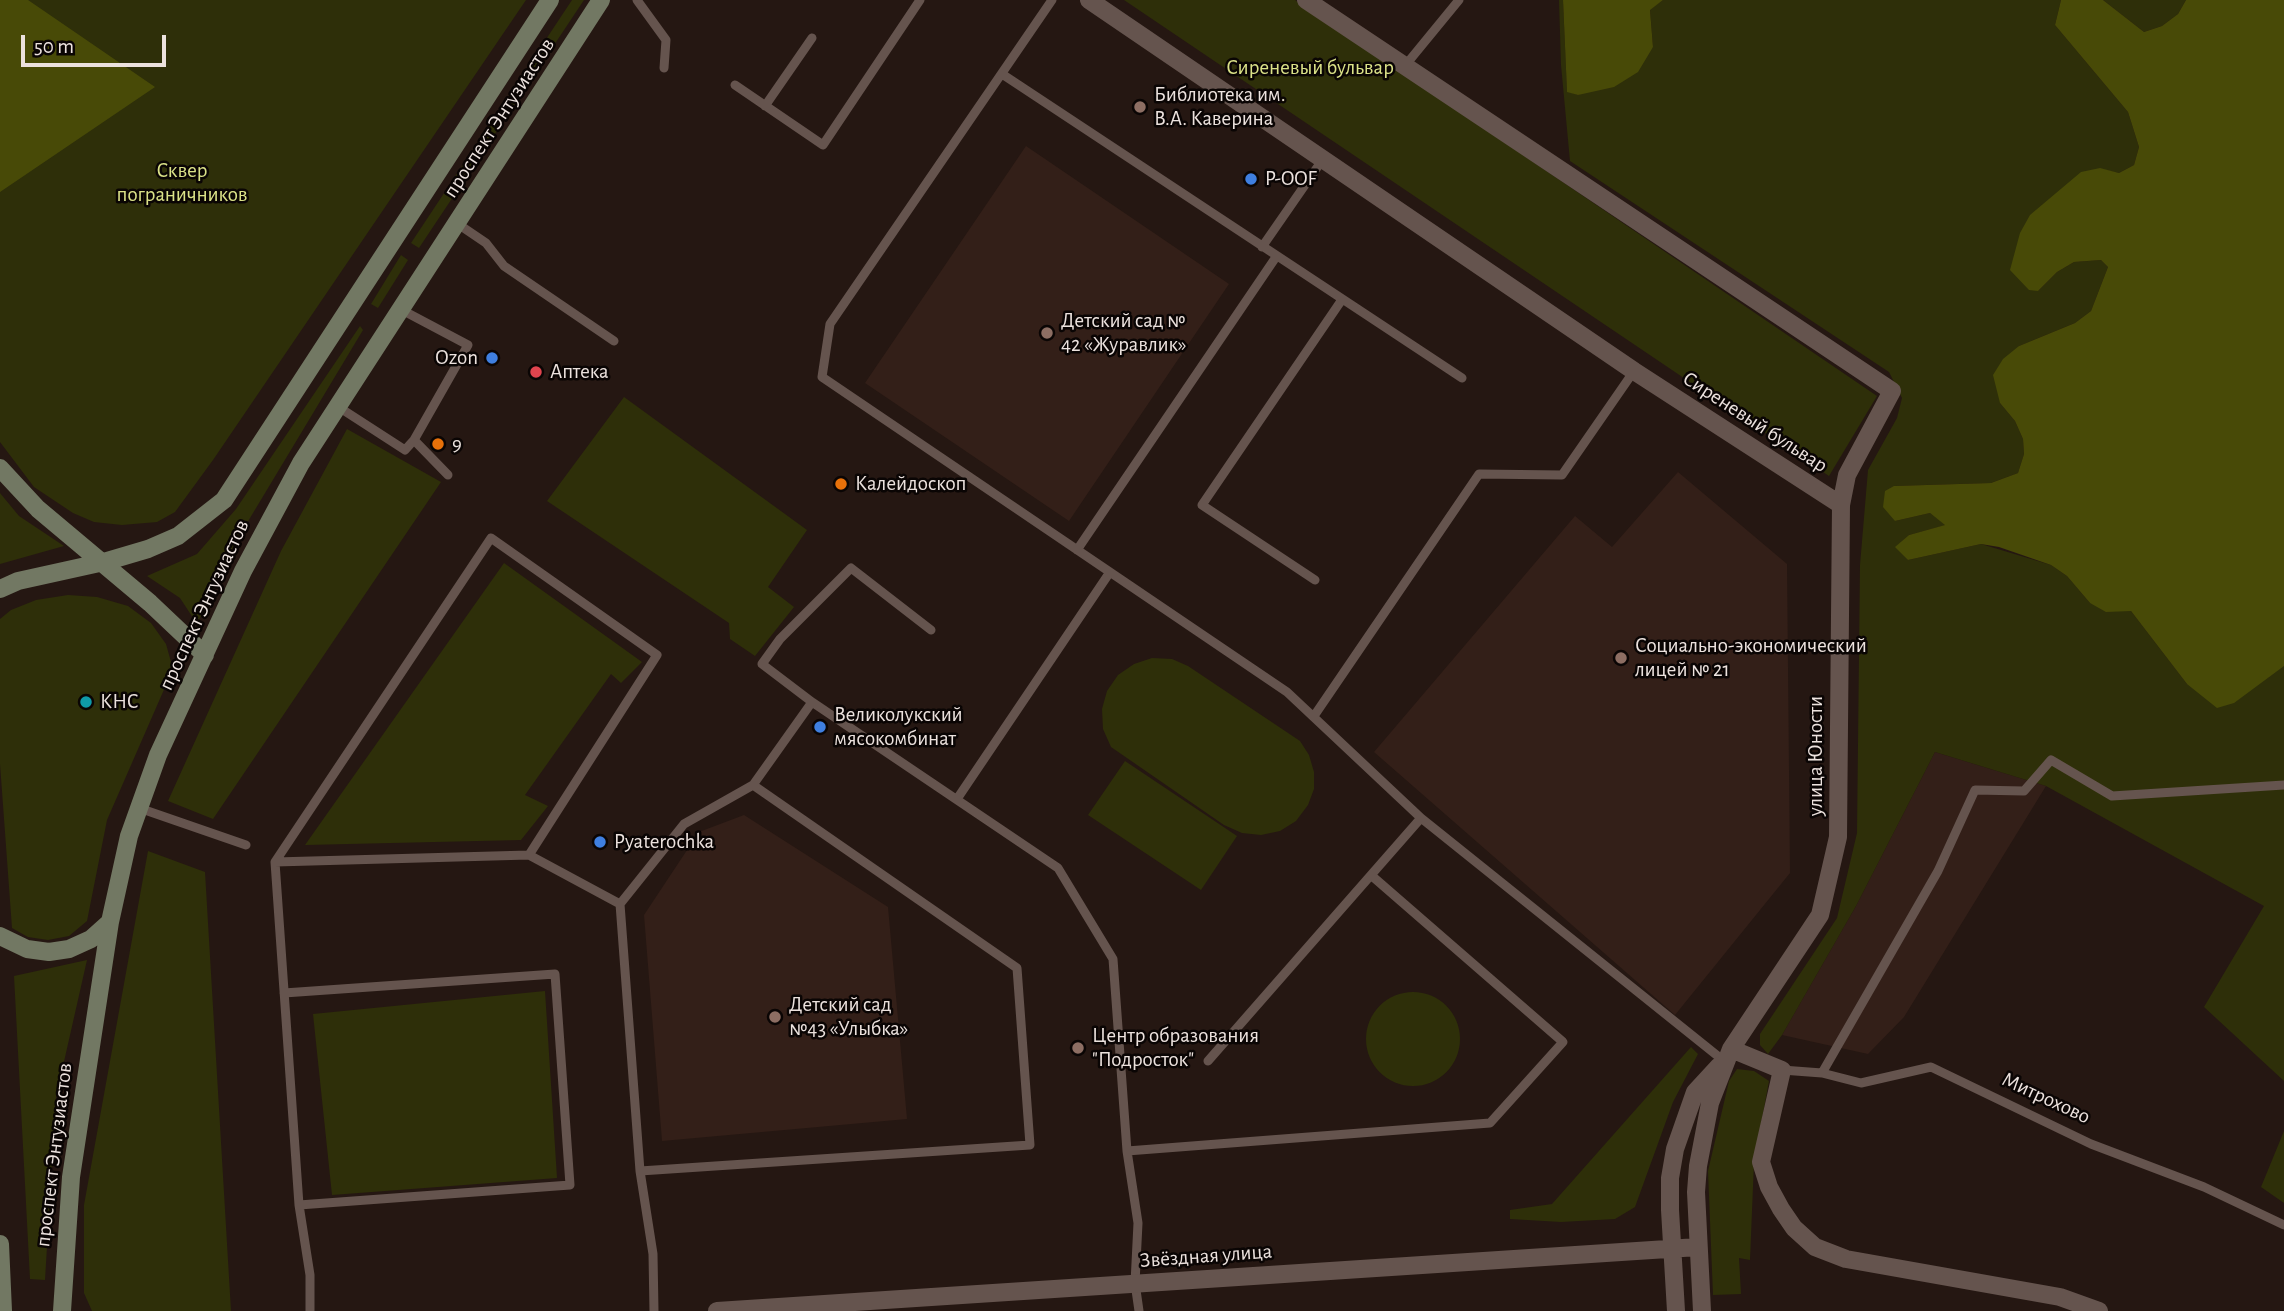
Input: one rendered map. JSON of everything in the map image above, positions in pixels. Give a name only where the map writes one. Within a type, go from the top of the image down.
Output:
[{"type":"main road","name":"проспект Энтузиастов","points":[[0,589],[18,580],[104,562],[178,536],[224,500],[550,0]]},
{"type":"main road","name":"проспект Энтузиастов","points":[[62,1311],[71,1177],[110,922],[129,836],[158,755],[243,571],[301,463],[601,0]]},
{"type":"main road","points":[[0,468],[38,509],[104,562],[205,656]]},
{"type":"main road","points":[[0,936],[27,949],[59,950],[91,939],[110,922]]},
{"type":"main road","points":[[0,1244],[3,1311]]},
{"type":"street","name":"Сиреневый бульвар","points":[[1089,0],[1634,371],[1840,505]]},
{"type":"street","points":[[1306,0],[1404,66]]},
{"type":"street","name":"улица Юности","points":[[1404,66],[1892,391],[1847,475],[1840,505],[1838,837],[1820,915],[1727,1055],[1695,1092],[1684,1118],[1670,1178],[1671,1248],[1676,1311]]},
{"type":"street","name":"улица Юности","points":[[1702,1311],[1698,1247],[1698,1166],[1710,1103],[1727,1055]]},
{"type":"street","name":"Митрохово","points":[[1727,1055],[1782,1070]]},
{"type":"street","points":[[1782,1070],[1761,1162],[1769,1187],[1781,1209],[1794,1228],[1815,1247],[1846,1259],[2060,1297],[2099,1311]]},
{"type":"street","name":"Звёздная улица","points":[[717,1311],[830,1307],[1135,1283],[1698,1247]]},
{"type":"lane","points":[[637,0],[666,40],[664,68]]},
{"type":"lane","points":[[735,85],[823,145],[920,0]]},
{"type":"lane","points":[[1052,0],[830,324],[822,377],[1287,692],[1421,818],[1727,1055]]},
{"type":"lane","points":[[1404,66],[1459,0]]},
{"type":"lane","points":[[765,106],[812,38]]},
{"type":"lane","points":[[1002,74],[1341,301],[1462,378]]},
{"type":"lane","points":[[1262,247],[1323,159]]},
{"type":"lane","points":[[458,224],[486,243],[504,266],[614,341]]},
{"type":"lane","points":[[1077,550],[1276,257]]},
{"type":"lane","points":[[1315,580],[1202,505],[1341,301]]},
{"type":"lane","points":[[337,405],[405,450],[414,440],[468,345],[400,309]]},
{"type":"lane","points":[[1314,716],[1479,474],[1562,475],[1634,371]]},
{"type":"lane","points":[[414,440],[448,475]]},
{"type":"lane","points":[[310,1311],[310,1275],[299,1205],[275,862],[491,538],[657,655],[529,855]]},
{"type":"lane","points":[[931,630],[850,568],[780,639],[762,664],[812,702],[1058,867],[1113,959],[1127,1151],[1138,1223],[1135,1283],[1139,1311]]},
{"type":"lane","points":[[957,799],[1110,572]]},
{"type":"lane","points":[[654,1311],[653,1254],[640,1171],[620,904],[684,824],[752,785],[812,702]]},
{"type":"lane","points":[[1822,1073],[1938,871],[1975,790],[2024,792],[2051,761],[2112,796],[2284,785]]},
{"type":"lane","points":[[640,1171],[1030,1145],[1017,968],[752,785]]},
{"type":"lane","points":[[139,808],[246,845]]},
{"type":"lane","points":[[1208,1061],[1421,818]]},
{"type":"lane","points":[[275,862],[529,855],[620,904]]},
{"type":"lane","points":[[1127,1151],[1490,1123],[1563,1042],[1372,876]]},
{"type":"lane","points":[[284,993],[555,974],[570,1185],[299,1205]]},
{"type":"lane","name":"Митрохово","points":[[1782,1070],[1822,1073],[1861,1083],[1931,1067],[2091,1144],[2204,1187],[2284,1225]]},
{"type":"shaded area","points":[[0,0],[28,0],[155,87],[0,192]]},
{"type":"shaded area","points":[[1563,0],[1663,0],[1650,10],[1653,47],[1638,72],[1614,87],[1578,95],[1567,92]]},
{"type":"shaded area","points":[[2061,0],[2103,0],[2144,32],[2162,26],[2178,14],[2186,0],[2284,0],[2284,666],[2234,703],[2217,708],[2187,684],[2131,611],[2106,612],[2090,603],[2067,576],[2051,565],[1999,547],[1981,544],[1908,560],[1895,547],[1909,535],[1945,525],[1930,513],[1895,521],[1883,507],[1885,491],[1894,486],[1991,483],[2018,473],[2024,454],[2023,439],[2015,421],[2000,403],[1993,375],[2003,359],[2019,346],[2075,323],[2091,311],[2108,267],[2101,260],[2074,262],[2057,272],[2038,291],[2029,290],[2010,270],[2020,233],[2030,215],[2081,172],[2100,168],[2119,173],[2134,165],[2139,147],[2128,112],[2055,25]]},
{"type":"shaded area","name":"Детский сад № 42 «Журавлик»","points":[[1026,146],[1229,284],[1069,521],[865,383]]},
{"type":"shaded area","name":"Социально-экономический лицей № 21","points":[[1678,472],[1787,564],[1790,873],[1675,1015],[1374,752],[1575,516],[1612,547]]},
{"type":"shaded area","points":[[1935,752],[2046,786],[1904,1017],[1868,1054],[1782,1035],[1856,906]]},
{"type":"shaded area","name":"Детский сад №43 «Улыбка»","points":[[744,815],[888,907],[907,1119],[662,1141],[644,915],[699,832]]},
{"type":"green space","name":"Сквер пограничников","points":[[0,0],[526,0],[213,460],[175,512],[157,522],[122,525],[94,522],[73,513],[34,487],[0,442]]},
{"type":"green space","points":[[572,0],[584,0],[419,248],[411,243]]},
{"type":"green space","name":"Сиреневый бульвар","points":[[1124,0],[1295,0],[1877,396],[1829,476]]},
{"type":"green space","points":[[1559,0],[1563,0],[1567,91],[1578,95],[1653,47],[1650,9],[1663,0],[2061,0],[2055,25],[2128,112],[2139,147],[2134,165],[2119,173],[2100,169],[2038,291],[2057,272],[2074,262],[2101,260],[2108,267],[2091,311],[2075,323],[2019,346],[2000,403],[2015,421],[2023,439],[2024,454],[2018,473],[1991,483],[1894,486],[1895,521],[1930,513],[1946,525],[1909,535],[1896,547],[1908,560],[1981,544],[2051,565],[2067,576],[2090,603],[2131,611],[2187,684],[2284,666],[2284,1081],[2204,1007],[2264,906],[2046,786],[1935,752],[1856,906],[1782,1035],[1768,1054],[1760,1045],[1760,1034],[1837,918],[1857,833],[1860,565],[1868,470],[1897,418],[1902,398],[1889,372],[1570,161],[1561,65]]},
{"type":"green space","points":[[2103,0],[2186,0],[2178,14],[2162,26],[2144,32]]},
{"type":"green space","points":[[401,255],[408,260],[378,308],[371,304]]},
{"type":"green space","points":[[360,326],[363,330],[235,543],[197,624],[180,598],[147,576],[197,554],[236,509]]},
{"type":"green space","points":[[624,397],[807,530],[768,587],[794,607],[755,656],[730,639],[729,623],[547,501]]},
{"type":"green space","points":[[347,429],[441,482],[213,819],[168,801],[281,551]]},
{"type":"green space","points":[[0,493],[19,516],[64,546],[0,564]]},
{"type":"green space","points":[[504,563],[642,662],[621,683],[611,674],[525,795],[548,806],[521,840],[305,845]]},
{"type":"green space","points":[[68,595],[97,597],[128,606],[151,623],[166,644],[173,669],[107,820],[87,921],[69,936],[48,940],[28,937],[12,928],[0,764],[0,619],[11,610],[36,600]]},
{"type":"green space","points":[[1152,658],[1172,659],[1188,666],[1300,741],[1309,755],[1314,772],[1314,789],[1308,805],[1296,821],[1280,831],[1261,835],[1242,833],[1224,825],[1111,747],[1103,729],[1102,709],[1107,691],[1118,675],[1134,664]]},
{"type":"green space","points":[[1125,761],[1237,836],[1201,890],[1088,815]]},
{"type":"green space","points":[[148,851],[205,872],[231,1311],[92,1311],[84,1293],[84,1205]]},
{"type":"green space","points":[[87,960],[56,1097],[45,1280],[30,1279],[14,976]]},
{"type":"green space","points":[[545,991],[557,1178],[332,1195],[313,1014]]},
{"type":"green space","points":[[1413,992],[1431,996],[1446,1006],[1456,1021],[1460,1039],[1456,1057],[1446,1072],[1431,1082],[1413,1086],[1395,1082],[1380,1072],[1370,1057],[1366,1039],[1370,1021],[1380,1006],[1395,996]]},
{"type":"green space","points":[[1691,1047],[1698,1054],[1673,1102],[1635,1207],[1615,1219],[1561,1222],[1510,1219],[1510,1210],[1552,1204]]},
{"type":"green space","points":[[1737,1069],[1754,1071],[1769,1081],[1754,1162],[1750,1260],[1739,1258],[1741,1294],[1713,1295],[1708,1171],[1729,1081]]},
{"type":"green space","points":[[2284,1131],[2284,1203],[2261,1187]]},
{"type":"place","name":"Библиотека им. В.А. Каверина","points":[[1140,107]]},
{"type":"place","name":"P-OOF","points":[[1251,179]]},
{"type":"place","name":"Детский сад № 42 «Журавлик»","points":[[1047,333]]},
{"type":"place","name":"Ozon","points":[[492,358]]},
{"type":"place","name":"Аптека","points":[[536,372]]},
{"type":"place","name":"9","points":[[438,444]]},
{"type":"place","name":"Калейдоскоп","points":[[841,484]]},
{"type":"place","name":"Социально-экономический лицей № 21","points":[[1621,658]]},
{"type":"place","name":"КНС","points":[[86,702]]},
{"type":"place","name":"Великолукский мясокомбинат","points":[[820,727]]},
{"type":"place","name":"Pyaterochka","points":[[600,842]]},
{"type":"place","name":"Детский сад №43 «Улыбка»","points":[[775,1017]]},
{"type":"place","name":"Центр образования \"Подросток\"","points":[[1078,1048]]}]
